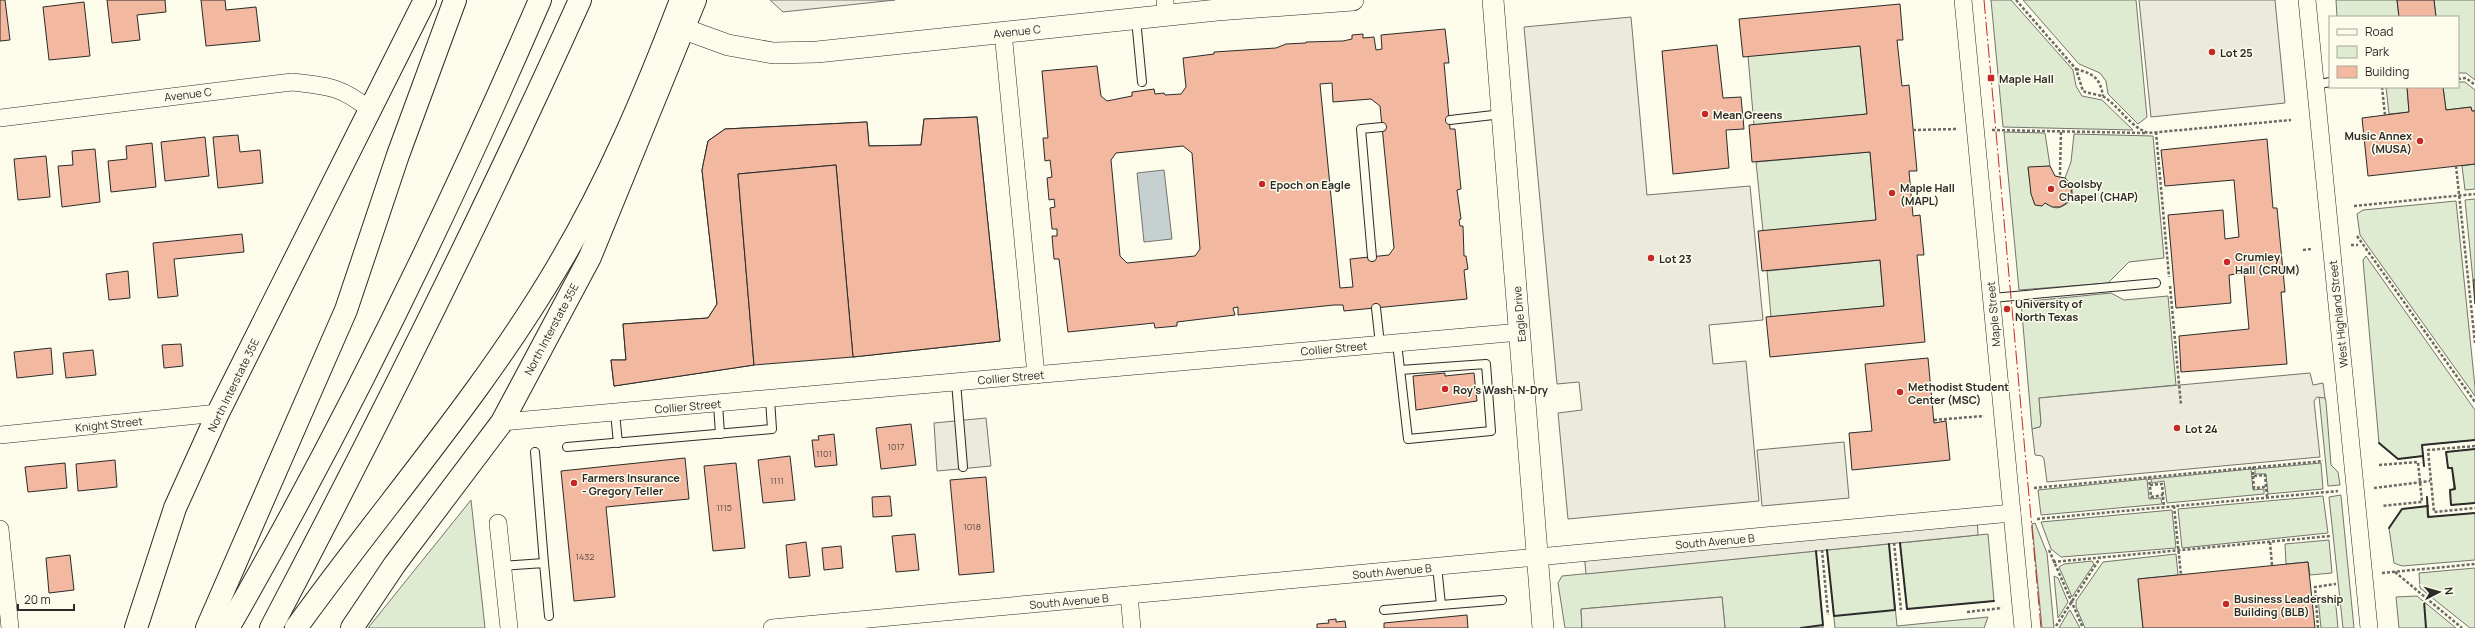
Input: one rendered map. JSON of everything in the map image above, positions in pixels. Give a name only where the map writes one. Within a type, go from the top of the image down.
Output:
[{"type":"main road","name":"North Interstate 35E","points":[[136,628],[175,508],[218,413],[425,0]]},
{"type":"main road","points":[[207,628],[346,310],[400,148],[454,0]]},
{"type":"main road","points":[[228,628],[286,528],[380,346],[439,226],[540,0]]},
{"type":"main road","points":[[271,628],[371,438],[444,291],[519,135],[580,0]]},
{"type":"main road","points":[[296,628],[367,531],[484,377],[558,267],[619,151],[682,0]]},
{"type":"main road","name":"North Interstate 35E","points":[[352,628],[395,564],[502,422],[590,257],[695,0]]},
{"type":"street","name":"Avenue C","points":[[684,29],[728,45],[773,53],[817,52],[1136,18],[1165,8],[1353,0]]},
{"type":"street","name":"Eagle Drive","points":[[1493,0],[1543,628]]},
{"type":"street","name":"Maple Street","points":[[1963,0],[2023,628]]},
{"type":"street","name":"West Highland Street","points":[[2307,0],[2323,83],[2368,628]]},
{"type":"street","points":[[1003,32],[1036,375]]},
{"type":"street","name":"Avenue C","points":[[0,118],[292,82],[333,87],[354,97],[370,110]]},
{"type":"street","name":"Collier Street","points":[[502,422],[1520,332]]},
{"type":"street","name":"Knight Street","points":[[0,435],[218,413]]},
{"type":"street","name":"South Avenue B","points":[[772,628],[917,621],[1128,595],[2012,513]]},
{"type":"street","points":[[498,523],[509,628]]},
{"type":"street","points":[[0,528],[10,628]]},
{"type":"street","points":[[1128,595],[1132,628]]},
{"type":"lane","points":[[1136,18],[1142,82]]},
{"type":"lane","points":[[1450,120],[1503,114]]},
{"type":"lane","points":[[1372,257],[1361,129],[1382,126]]},
{"type":"lane","points":[[1992,298],[2156,284]]},
{"type":"lane","points":[[1376,308],[1388,343],[1400,370],[1408,439],[1491,431],[1486,364],[1400,370]]},
{"type":"lane","points":[[956,382],[963,467]]},
{"type":"lane","points":[[566,447],[772,429],[770,399]]},
{"type":"lane","points":[[718,404],[720,434]]},
{"type":"lane","points":[[615,413],[618,442]]},
{"type":"lane","points":[[535,452],[549,616]]},
{"type":"lane","points":[[502,566],[544,563]]},
{"type":"lane","points":[[1437,566],[1441,605]]},
{"type":"lane","points":[[1384,610],[1502,600]]},
{"type":"path","points":[[2016,0],[2076,69],[2083,91],[2092,95],[2103,96]]},
{"type":"path","points":[[2076,69],[2097,76],[2103,96],[2134,125],[2148,133]]},
{"type":"path","points":[[2459,79],[2466,78],[2475,85]]},
{"type":"path","points":[[2382,88],[2385,115]]},
{"type":"path","points":[[1913,130],[1948,128],[1976,130],[2148,133],[2291,120]]},
{"type":"path","points":[[2060,176],[2061,131]]},
{"type":"path","points":[[2156,132],[2181,405]]},
{"type":"path","points":[[2456,166],[2475,343]]},
{"type":"path","points":[[2354,206],[2475,194]]},
{"type":"path","points":[[2357,236],[2475,402]]},
{"type":"path","points":[[2351,245],[2358,245]]},
{"type":"path","points":[[2303,250],[2311,249]]},
{"type":"path","points":[[1934,420],[1984,416]]},
{"type":"path","points":[[2475,446],[2428,450],[2434,512],[2475,508]]},
{"type":"path","points":[[2034,488],[2323,461]]},
{"type":"path","points":[[2379,465],[2418,462],[2422,502],[2382,506]]},
{"type":"path","points":[[2252,467],[2254,488],[2266,487]]},
{"type":"path","points":[[2253,476],[2265,475],[2267,497]]},
{"type":"path","points":[[2149,477],[2151,497],[2163,495]]},
{"type":"path","points":[[2374,488],[2430,481]]},
{"type":"path","points":[[2150,485],[2162,484],[2164,507]]},
{"type":"path","points":[[2038,519],[2339,491]]},
{"type":"path","points":[[2174,506],[2181,575]]},
{"type":"path","points":[[2053,562],[2331,536]]},
{"type":"path","points":[[2270,542],[2272,566]]},
{"type":"path","points":[[1894,543],[1901,610]]},
{"type":"path","points":[[1822,550],[1828,615]]},
{"type":"path","points":[[2049,550],[2083,628]]},
{"type":"path","points":[[2056,626],[2101,557]]},
{"type":"path","points":[[2462,628],[2394,571],[2475,564]]},
{"type":"path","points":[[2318,628],[2314,587],[2336,584]]},
{"type":"path","points":[[1967,612],[2002,608]]},
{"type":"green space","points":[[1991,0],[2011,0],[2073,70],[2076,86],[2082,96],[2102,100],[2133,130],[2003,127]]},
{"type":"green space","points":[[2023,0],[2136,0],[2147,117],[2138,124],[2108,94],[2106,81],[2100,73],[2079,64]]},
{"type":"green space","points":[[2336,0],[2397,0],[2399,16],[2337,16]]},
{"type":"green space","points":[[2434,0],[2475,0],[2475,80],[2466,73],[2459,73],[2459,16],[2436,16]]},
{"type":"green space","points":[[1860,46],[1867,114],[1754,125],[1748,56]]},
{"type":"green space","points":[[2459,82],[2465,82],[2475,90],[2475,111],[2472,111],[2471,107],[2446,110],[2443,88],[2459,88]]},
{"type":"green space","points":[[2386,88],[2407,88],[2409,112],[2389,114]]},
{"type":"green space","points":[[2004,132],[2045,133],[2050,166],[2028,168],[2034,203],[2042,206],[2045,203],[2056,208],[2062,207],[2066,204],[2072,196],[2071,187],[2065,178],[2071,162],[2074,134],[2153,136],[2164,258],[2129,262],[2108,283],[2019,290]]},
{"type":"green space","points":[[1870,152],[1876,220],[1763,231],[1756,162]]},
{"type":"green space","points":[[2475,164],[2475,189],[2465,190],[2462,166]]},
{"type":"green space","points":[[2475,199],[2475,280],[2473,280],[2465,200]]},
{"type":"green space","points":[[2456,201],[2475,396],[2360,235],[2357,214],[2363,210]]},
{"type":"green space","points":[[2366,256],[2475,410],[2475,440],[2422,445],[2423,456],[2398,459],[2379,443],[2363,260]]},
{"type":"green space","points":[[1880,260],[1884,306],[1771,317],[1767,271]]},
{"type":"green space","points":[[2111,293],[2124,300],[2168,296],[2176,385],[2039,398],[2041,423],[2040,427],[2032,429],[2021,302]]},
{"type":"green space","points":[[2319,396],[2325,398],[2326,402],[2331,465],[2338,472],[2340,485],[2328,486]]},
{"type":"green space","points":[[2475,449],[2475,503],[2451,505],[2450,490],[2454,489],[2452,468],[2448,468],[2446,452]]},
{"type":"green space","points":[[2321,463],[2323,489],[2268,494],[2266,474],[2255,474],[2255,469]]},
{"type":"green space","points":[[2251,469],[2253,490],[2264,489],[2264,494],[2167,503],[2164,481],[2152,483],[2151,479]]},
{"type":"green space","points":[[2147,479],[2149,499],[2161,498],[2162,504],[2041,515],[2038,490]]},
{"type":"green space","points":[[2341,495],[2354,628],[2343,628],[2329,497]]},
{"type":"green space","points":[[2323,496],[2328,533],[2182,548],[2178,509]]},
{"type":"green space","points":[[471,500],[485,628],[368,628]]},
{"type":"green space","points":[[2428,506],[2429,517],[2475,513],[2475,560],[2402,566],[2394,563],[2389,528],[2402,509]]},
{"type":"green space","points":[[2172,510],[2176,548],[2061,557],[2051,549],[2041,522]]},
{"type":"green space","points":[[2035,523],[2047,553],[2054,628],[2042,628],[2032,524]]},
{"type":"green space","points":[[1988,534],[1994,601],[1907,609],[1900,543]]},
{"type":"green space","points":[[2329,540],[2332,573],[2310,575],[2308,562],[2286,564],[2285,544]]},
{"type":"green space","points":[[1889,544],[1897,626],[1988,617],[1984,628],[1835,628],[1827,550]]},
{"type":"green space","points":[[1816,551],[1823,628],[1725,628],[1722,597],[1581,609],[1582,628],[1565,628],[1558,583],[1562,576]]},
{"type":"green space","points":[[2176,554],[2178,575],[2138,579],[2143,628],[2085,628],[2076,607],[2076,601],[2103,562]]},
{"type":"green space","points":[[2092,561],[2094,564],[2072,597],[2059,567],[2064,564]]},
{"type":"green space","points":[[2475,568],[2475,628],[2470,628],[2420,588],[2419,573]]},
{"type":"green space","points":[[2054,576],[2058,578],[2068,602],[2058,618]]},
{"type":"green space","points":[[2335,596],[2338,628],[2321,628],[2318,598]]},
{"type":"green space","points":[[2417,596],[2456,628],[2399,628],[2396,597]]},
{"type":"green space","points":[[2070,610],[2080,628],[2059,628],[2069,611]]},
{"type":"shaded area","points":[[770,0],[895,0],[783,12]]},
{"type":"shaded area","name":"Lot 25","points":[[2139,0],[2275,0],[2285,103],[2151,117]]},
{"type":"shaded area","name":"Lot 23","points":[[1631,17],[1647,195],[1750,186],[1763,320],[1709,325],[1713,364],[1746,361],[1759,501],[1568,519],[1558,413],[1582,410],[1579,382],[1557,384],[1524,27]]},
{"type":"shaded area","points":[[1164,170],[1172,239],[1144,242],[1137,173]]},
{"type":"shaded area","name":"Lot 24","points":[[2310,373],[2313,385],[2323,383],[2325,398],[2317,397],[2314,401],[2320,457],[2047,482],[2044,459],[2042,456],[2035,455],[2032,429],[2040,427],[2041,423],[2039,398]]},
{"type":"shaded area","points":[[986,418],[991,466],[937,471],[934,423]]},
{"type":"shaded area","points":[[1844,442],[1849,498],[1762,506],[1757,450]]},
{"type":"shaded area","points":[[1977,516],[1978,535],[1586,574],[1584,553]]},
{"type":"shaded area","points":[[1722,597],[1725,628],[1582,628],[1581,609]]},
{"type":"building","points":[[0,0],[5,0],[10,40],[0,41]]},
{"type":"building","points":[[107,0],[165,0],[166,12],[137,15],[140,40],[112,43]]},
{"type":"building","points":[[201,0],[225,0],[226,10],[256,7],[260,41],[206,46]]},
{"type":"building","points":[[2397,0],[2434,0],[2436,16],[2399,16]]},
{"type":"building","points":[[84,2],[90,56],[49,60],[43,7]]},
{"type":"building","name":"Maple Hall (MAPL)","points":[[1900,4],[1903,40],[1897,40],[1902,86],[1909,85],[1917,171],[1909,171],[1913,216],[1920,215],[1924,255],[1917,255],[1925,342],[1770,357],[1766,317],[1884,306],[1880,260],[1762,271],[1758,231],[1876,220],[1870,152],[1752,162],[1749,125],[1867,114],[1860,46],[1743,57],[1739,19]]},
{"type":"building","name":"Epoch on Eagle","points":[[1445,29],[1449,63],[1444,63],[1450,129],[1455,129],[1461,189],[1457,190],[1461,219],[1459,220],[1460,226],[1463,226],[1464,256],[1466,256],[1468,269],[1464,270],[1467,299],[1344,311],[1343,305],[1334,305],[1238,315],[1238,307],[1233,308],[1235,315],[1177,322],[1177,326],[1155,328],[1154,323],[1068,332],[1059,259],[1054,259],[1052,236],[1057,236],[1057,229],[1052,229],[1050,208],[1055,207],[1054,199],[1049,200],[1047,178],[1052,177],[1050,160],[1045,161],[1043,138],[1048,138],[1042,71],[1097,66],[1101,96],[1107,101],[1132,96],[1132,92],[1154,89],[1155,94],[1181,94],[1186,87],[1183,58],[1214,54],[1214,52],[1276,48],[1286,44],[1343,41],[1352,39],[1352,35],[1363,34],[1363,38],[1374,37],[1376,50],[1382,49],[1381,35]],"holes":[[[1332,83],[1333,102],[1371,99],[1380,106],[1394,248],[1389,255],[1350,259],[1353,287],[1340,288],[1320,84]],[[1183,146],[1192,153],[1200,249],[1195,256],[1127,263],[1120,256],[1111,160],[1116,153]]]},
{"type":"building","name":"Mean Greens","points":[[1717,45],[1723,98],[1741,97],[1744,129],[1726,130],[1729,168],[1673,174],[1662,51]]},
{"type":"building","name":"Music Annex (MUSA)","points":[[2407,88],[2443,88],[2446,110],[2471,107],[2472,111],[2475,111],[2475,164],[2368,176],[2362,118],[2409,112]]},
{"type":"building","points":[[977,117],[1000,341],[853,357],[836,165],[738,174],[754,365],[614,386],[611,360],[626,360],[623,324],[708,318],[717,304],[702,170],[708,141],[725,129],[867,122],[869,146],[921,145],[924,119]],"holes":[[[923,198],[934,206],[941,288],[934,298],[857,308],[845,208]]]},
{"type":"building","points":[[977,117],[1000,341],[853,357],[836,165],[738,174],[754,365],[614,386],[611,360],[626,360],[623,324],[708,318],[717,304],[702,170],[708,141],[725,129],[867,122],[869,146],[921,145],[924,119]]},
{"type":"building","points":[[238,135],[240,152],[260,150],[263,183],[218,188],[213,137]]},
{"type":"building","points":[[205,137],[209,176],[165,181],[161,142]]},
{"type":"building","name":"Crumley Hall (CRUM)","points":[[2267,139],[2273,208],[2277,208],[2285,292],[2281,292],[2287,364],[2181,372],[2179,336],[2249,329],[2244,273],[2229,275],[2231,303],[2176,308],[2168,215],[2223,210],[2225,239],[2239,237],[2234,180],[2165,186],[2161,150]]},
{"type":"building","points":[[152,143],[156,187],[111,192],[108,161],[127,159],[126,146]]},
{"type":"building","points":[[95,149],[100,202],[62,207],[58,166],[73,165],[72,151]]},
{"type":"building","points":[[46,156],[50,197],[18,200],[14,159]]},
{"type":"building","points":[[836,165],[853,357],[754,365],[738,174]]},
{"type":"building","name":"Goolsby Chapel (CHAP)","points":[[2050,166],[2055,176],[2065,178],[2072,186],[2070,201],[2060,207],[2052,207],[2045,203],[2042,206],[2035,205],[2031,194],[2028,167]]},
{"type":"building","points":[[242,234],[244,252],[174,259],[178,296],[158,298],[153,243]]},
{"type":"building","points":[[128,271],[130,298],[109,300],[106,274]]},
{"type":"building","points":[[2473,280],[2475,280],[2475,304]]},
{"type":"building","points":[[181,344],[183,366],[164,368],[162,345]]},
{"type":"building","points":[[51,348],[53,374],[17,378],[14,352]]},
{"type":"building","points":[[93,350],[96,375],[66,378],[63,353]]},
{"type":"building","name":"Methodist Student Center (MSC)","points":[[1928,358],[1934,423],[1946,421],[1950,460],[1852,470],[1849,433],[1872,431],[1865,364]]},
{"type":"building","name":"Roy's Wash-N-Dry","points":[[1445,373],[1445,376],[1474,373],[1477,401],[1416,410],[1413,376]]},
{"type":"building","points":[[911,424],[916,465],[881,469],[876,428]]},
{"type":"building","points":[[834,434],[837,465],[815,467],[812,440],[819,440],[818,436]]},
{"type":"building","points":[[790,456],[795,500],[763,503],[758,460]]},
{"type":"building","points":[[685,458],[689,499],[606,507],[615,597],[574,601],[561,471]]},
{"type":"building","points":[[115,460],[117,487],[78,491],[76,464]]},
{"type":"building","points":[[65,463],[67,488],[28,492],[25,467]]},
{"type":"building","points":[[736,463],[745,548],[713,551],[704,466]]},
{"type":"building","points":[[986,477],[994,572],[959,575],[950,480]]},
{"type":"building","points":[[890,496],[892,516],[873,517],[872,497]]},
{"type":"building","points":[[915,534],[919,570],[896,572],[892,536]]},
{"type":"building","points":[[806,542],[810,576],[789,578],[786,545]]},
{"type":"building","points":[[841,546],[843,568],[824,570],[822,548]]},
{"type":"building","points":[[70,555],[74,590],[49,593],[46,558]]},
{"type":"building","name":"Business Leadership Building (BLB)","points":[[2308,562],[2315,628],[2143,628],[2138,579]]},
{"type":"building","points":[[1467,615],[1468,628],[1384,628],[1384,623]]},
{"type":"building","points":[[1336,619],[1336,622],[1345,621],[1346,628],[1317,628],[1317,624],[1329,623],[1328,620]]},
{"type":"wall","points":[[2424,466],[2422,445],[2475,440]]},
{"type":"wall","points":[[2379,443],[2398,459],[2423,456]]},
{"type":"wall","points":[[2475,449],[2446,452],[2448,468],[2452,468],[2455,489],[2450,490],[2451,505],[2475,503]]},
{"type":"wall","points":[[2427,497],[2428,517],[2475,513]]},
{"type":"wall","points":[[2389,528],[2402,509],[2428,506]]},
{"type":"wall","points":[[1900,543],[1907,609],[1994,601]]},
{"type":"wall","points":[[1827,550],[1834,616],[1895,610],[1889,544]]},
{"type":"wall","points":[[1801,628],[1823,625],[1816,551]]},
{"type":"wall","points":[[2424,601],[2426,628]]},
{"type":"power","points":[[1984,0],[2041,628]]},
{"type":"place","name":"Lot 25","points":[[2212,52]]},
{"type":"place","name":"Maple Hall","points":[[1991,78]]},
{"type":"place","name":"Mean Greens","points":[[1705,114]]},
{"type":"place","name":"Music Annex (MUSA)","points":[[2420,141]]},
{"type":"place","name":"Epoch on Eagle","points":[[1262,184]]},
{"type":"place","name":"Goolsby Chapel (CHAP)","points":[[2051,189]]},
{"type":"place","name":"Maple Hall (MAPL)","points":[[1892,193]]},
{"type":"place","name":"Lot 23","points":[[1651,258]]},
{"type":"place","name":"Crumley Hall (CRUM)","points":[[2227,262]]},
{"type":"place","name":"University of North Texas","points":[[2007,309]]},
{"type":"place","name":"Roy's Wash-N-Dry","points":[[1445,389]]},
{"type":"place","name":"Methodist Student Center (MSC)","points":[[1900,392]]},
{"type":"place","name":"Lot 24","points":[[2177,428]]},
{"type":"place","name":"Farmers Insurance - Gregory Teller","points":[[574,483]]},
{"type":"place","name":"Business Leadership Building (BLB)","points":[[2226,604]]}]
